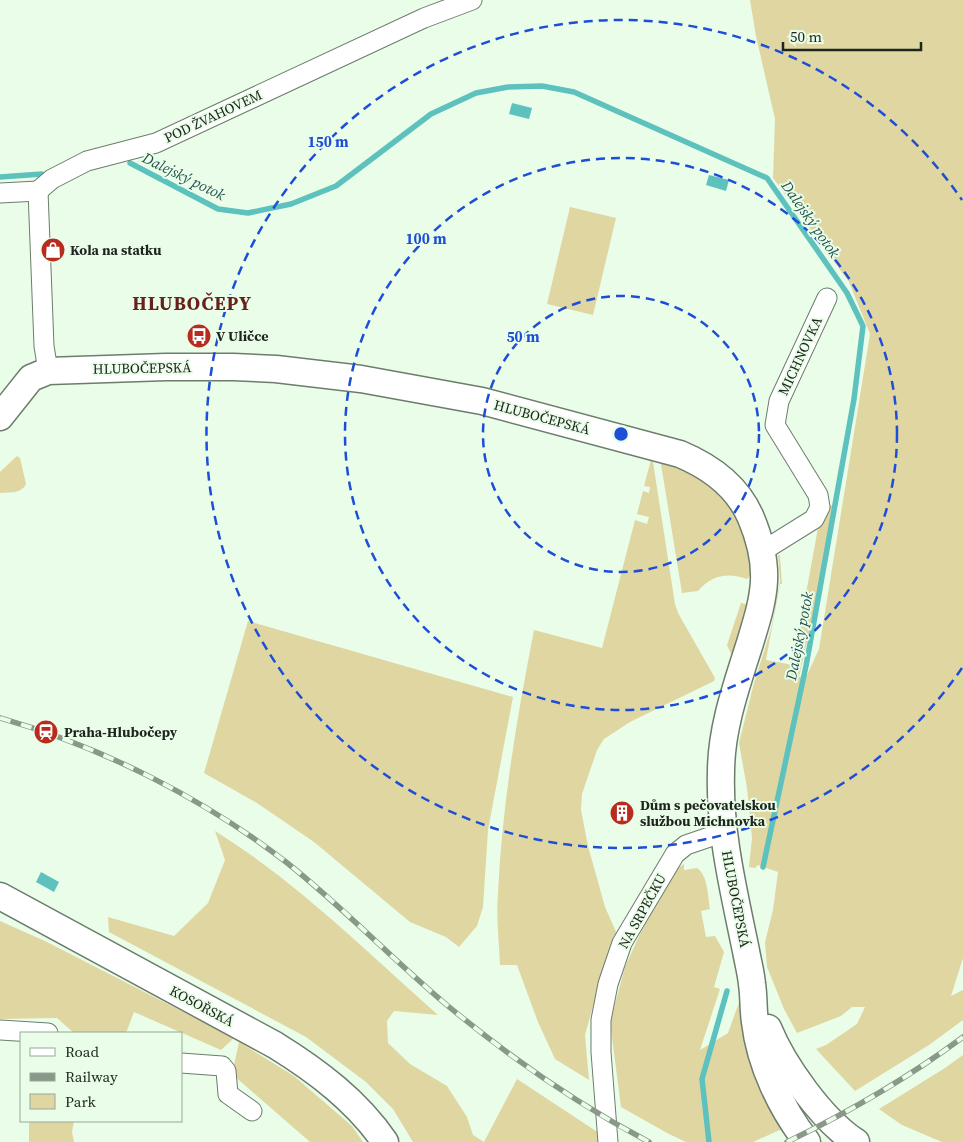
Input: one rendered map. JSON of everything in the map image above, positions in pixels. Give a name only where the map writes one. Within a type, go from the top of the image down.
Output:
[{"type":"street","name":"POD ŽVAHOVEM","points":[[38,191],[52,178],[87,161],[156,142],[424,18],[472,0]]},
{"type":"street","points":[[0,193],[38,191],[44,346],[48,371]]},
{"type":"street","name":"MICHNOVKA","points":[[761,552],[814,519],[820,507],[818,495],[775,426],[779,401],[827,298]]},
{"type":"street","name":"HLUBOČEPSKÁ","points":[[0,417],[31,378],[48,371],[166,367],[268,369],[360,379],[482,401],[680,454],[699,462],[725,482],[742,501],[757,534],[764,581],[759,611],[737,685],[724,742],[720,785],[724,832],[752,985],[755,1022],[766,1063],[784,1108],[806,1142]]},
{"type":"street","name":"NA SRPEČKU","points":[[608,1142],[600,1052],[601,1020],[608,984],[622,942],[675,854],[686,845],[724,832]]},
{"type":"street","name":"KOSOŘSKÁ","points":[[0,896],[302,1062],[328,1081],[360,1111],[386,1142]]},
{"type":"street","name":"HLUBOČEPSKÁ","points":[[752,985],[767,1027],[781,1057],[825,1114],[847,1136],[856,1142]]},
{"type":"street","points":[[0,1030],[32,1032]]},
{"type":"street","points":[[182,1063],[222,1066],[226,1071],[228,1094],[252,1111]]},
{"type":"green space","points":[[750,0],[963,0],[963,958],[951,996],[963,990],[963,1020],[929,1045],[855,1091],[816,1049],[826,1045],[857,1024],[865,1007],[852,1007],[841,1016],[797,1033],[784,1009],[767,967],[765,942],[773,910],[778,872],[758,865],[755,868],[749,867],[752,838],[747,788],[739,743],[754,683],[771,629],[780,581],[778,554],[780,556],[782,584],[780,584],[766,660],[793,665],[796,650],[802,650],[804,638],[798,637],[818,528],[826,518],[827,505],[835,506],[826,558],[799,677],[807,675],[819,649],[870,334],[849,282],[773,178],[775,119],[756,36]]},
{"type":"green space","points":[[570,207],[616,218],[593,315],[547,304]]},
{"type":"green space","points":[[17,456],[20,458],[26,484],[18,491],[0,493],[0,472]]},
{"type":"green space","points":[[660,458],[712,484],[729,503],[747,538],[752,574],[747,579],[720,576],[708,581],[698,591],[682,593]]},
{"type":"green space","points":[[651,460],[653,462],[675,604],[678,613],[715,678],[714,681],[630,722],[604,739],[597,750],[582,794],[581,810],[588,846],[605,907],[617,934],[600,981],[585,1035],[589,1080],[555,1059],[538,1022],[517,965],[500,965],[497,902],[503,827],[516,728],[534,630],[602,648],[635,520],[647,524],[649,517],[637,514],[643,491],[649,493],[650,487],[644,486]]},
{"type":"green space","points":[[741,603],[749,605],[736,656],[731,654],[727,645]]},
{"type":"green space","points":[[248,621],[513,697],[488,830],[483,907],[477,926],[459,947],[446,937],[410,922],[314,842],[257,803],[204,773]]},
{"type":"green space","points":[[215,831],[274,872],[303,895],[438,1015],[394,1011],[387,1021],[388,1043],[410,1064],[447,1086],[467,1117],[473,1135],[484,1142],[413,1142],[393,1109],[366,1082],[306,1037],[109,932],[108,917],[174,936],[208,903],[225,860]]},
{"type":"green space","points":[[684,864],[684,870],[697,868],[701,871],[707,887],[710,909],[701,911],[706,937],[715,936],[724,952],[714,987],[720,989],[700,1050],[728,1033],[741,997],[782,1129],[753,1142],[686,1142],[621,1107],[610,1022],[625,967],[639,936],[672,872]]},
{"type":"green space","points":[[0,921],[47,942],[234,1038],[221,1050],[134,1012],[126,1032],[73,1032],[57,1018],[0,1019]]},
{"type":"green space","points":[[239,1042],[294,1076],[352,1126],[363,1142],[310,1142],[232,1074]]},
{"type":"green space","points":[[963,1055],[963,1142],[942,1142],[902,1125],[879,1109],[945,1068]]},
{"type":"green space","points":[[517,1079],[599,1133],[600,1142],[484,1142]]},
{"type":"green space","points":[[29,1122],[74,1122],[72,1132],[74,1142],[29,1142]]},
{"type":"water","points":[[512,103],[532,108],[529,119],[509,114]]},
{"type":"water","points":[[709,175],[729,180],[726,191],[706,185]]},
{"type":"water","points":[[41,872],[59,882],[54,892],[36,882]]},
{"type":"waterway","name":"Dalejský potok","points":[[130,163],[218,209],[248,213],[291,204],[336,186],[431,114],[476,93],[508,87],[542,86],[574,92],[767,178],[847,293],[863,326],[854,399],[806,666],[763,867]]},
{"type":"waterway","name":"Dalejský potok","points":[[0,177],[42,174]]},
{"type":"waterway","name":"Dalejský potok","points":[[709,1142],[702,1079],[727,991]]},
{"type":"railway","points":[[0,718],[38,730],[113,759],[186,796],[221,817],[286,862],[307,879],[448,1006],[496,1044],[570,1096],[649,1142]]},
{"type":"railway","points":[[787,1142],[878,1094],[963,1037]]},
{"type":"place","name":"Kola na statku","points":[[53,250]]},
{"type":"place","name":"V Uličce","points":[[199,336]]},
{"type":"place","name":"Praha-Hlubočepy","points":[[46,732]]},
{"type":"place","name":"Dům s pečovatelskou službou Michnovka","points":[[622,813]]},
{"type":"district","name":"HLUBOČEPY","points":[[192,303]]}]
